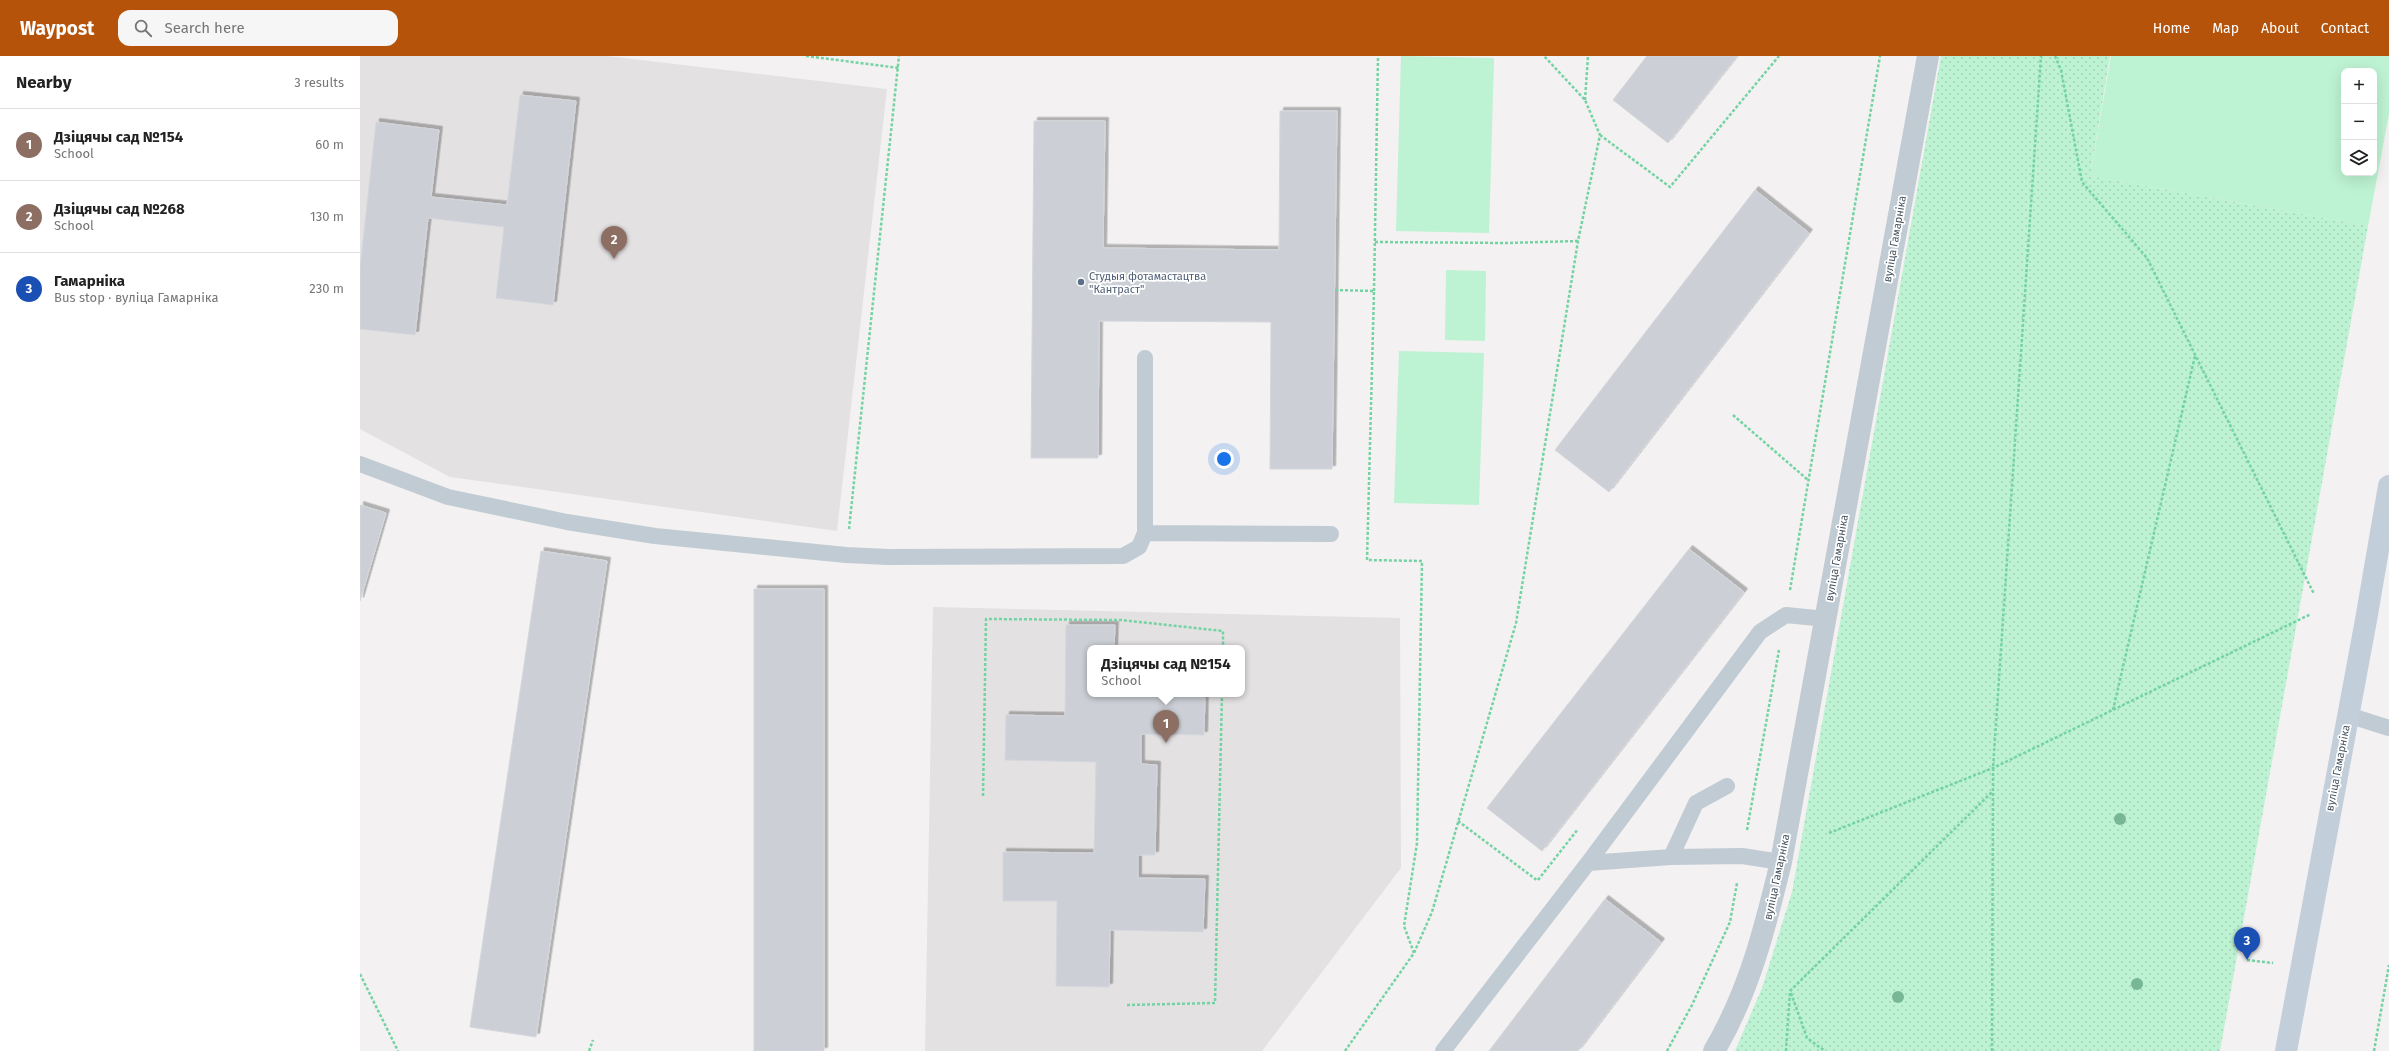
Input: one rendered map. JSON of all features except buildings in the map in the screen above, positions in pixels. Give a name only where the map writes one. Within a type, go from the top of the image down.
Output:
[{"type":"main road","name":"вуліца Гамарніка","points":[[2286,1051],[2389,486]]},
{"type":"street","name":"вуліца Гамарніка","points":[[1714,1051],[1730,1024],[1750,977],[1764,931],[1781,862],[1928,56]]},
{"type":"lane","points":[[360,464],[448,497],[567,522],[655,536],[846,555],[888,557],[1124,556],[1139,547],[1145,533],[1145,358]]},
{"type":"lane","points":[[1145,533],[1331,534]]},
{"type":"lane","points":[[1443,1051],[1588,863],[1760,632],[1786,615],[1826,619]]},
{"type":"lane","points":[[2348,715],[2389,728]]},
{"type":"lane","points":[[1671,857],[1696,803],[1727,786]]},
{"type":"lane","points":[[1588,863],[1671,857],[1742,856],[1781,862]]},
{"type":"path","points":[[806,56],[899,68]]},
{"type":"path","points":[[846,555],[900,56]]},
{"type":"path","points":[[1378,56],[1367,560],[1422,561],[1417,843],[1404,926],[1414,953]]},
{"type":"path","points":[[1544,56],[1585,100],[1600,135],[1670,188],[1779,56]]},
{"type":"path","points":[[1585,100],[1588,56]]},
{"type":"path","points":[[1667,1051],[1692,1005],[1730,922],[1786,615],[1880,56]]},
{"type":"path","points":[[1992,1051],[1993,768],[2041,56]]},
{"type":"path","points":[[2055,56],[2061,70],[2082,182],[2147,258],[2314,594]]},
{"type":"path","points":[[1345,1051],[1414,953],[1432,912],[1516,623],[1578,240],[1600,135]]},
{"type":"path","points":[[1375,242],[1506,243],[1578,240]]},
{"type":"path","points":[[1334,290],[1374,291]]},
{"type":"path","points":[[2113,710],[2195,355]]},
{"type":"path","points":[[1733,415],[1808,481]]},
{"type":"path","points":[[1830,833],[1993,768],[2311,614]]},
{"type":"path","points":[[984,796],[986,619],[1121,620],[1223,631],[1223,645]]},
{"type":"path","points":[[1127,1006],[1215,1003],[1222,697]]},
{"type":"path","points":[[1786,1051],[1790,991],[1993,791]]},
{"type":"path","points":[[1458,821],[1538,880]]},
{"type":"path","points":[[2374,1051],[2389,965]]},
{"type":"path","points":[[360,974],[398,1051]]},
{"type":"path","points":[[1790,991],[1807,1038],[1825,1051]]},
{"type":"path","points":[[589,1051],[593,1040]]},
{"type":"shaded area","points":[[360,56],[607,56],[887,89],[837,531],[450,477],[360,429]]},
{"type":"shaded area","points":[[933,607],[1400,618],[1401,868],[1262,1051],[925,1051]]},
{"type":"green space","points":[[1401,56],[1494,58],[1489,233],[1396,231]]},
{"type":"green space","points":[[1941,56],[2110,56],[2090,176],[2368,226],[2220,1051],[1735,1051],[1762,988],[1792,892]]},
{"type":"green space","points":[[2111,56],[2389,56],[2389,114],[2368,226],[2090,176]]},
{"type":"green space","points":[[1446,270],[1486,271],[1485,341],[1445,340]]},
{"type":"green space","points":[[1399,351],[1484,353],[1479,505],[1394,503]]},
{"type":"place","name":"Дзіцячы сад №268","points":[[614,259]]},
{"type":"place","name":"Студыя фотамастацтва \"Кантраст\"","points":[[1081,282]]},
{"type":"place","name":"Дзіцячы сад №154","points":[[1166,743]]},
{"type":"place","name":"Гамарніка","points":[[2247,960]]}]
